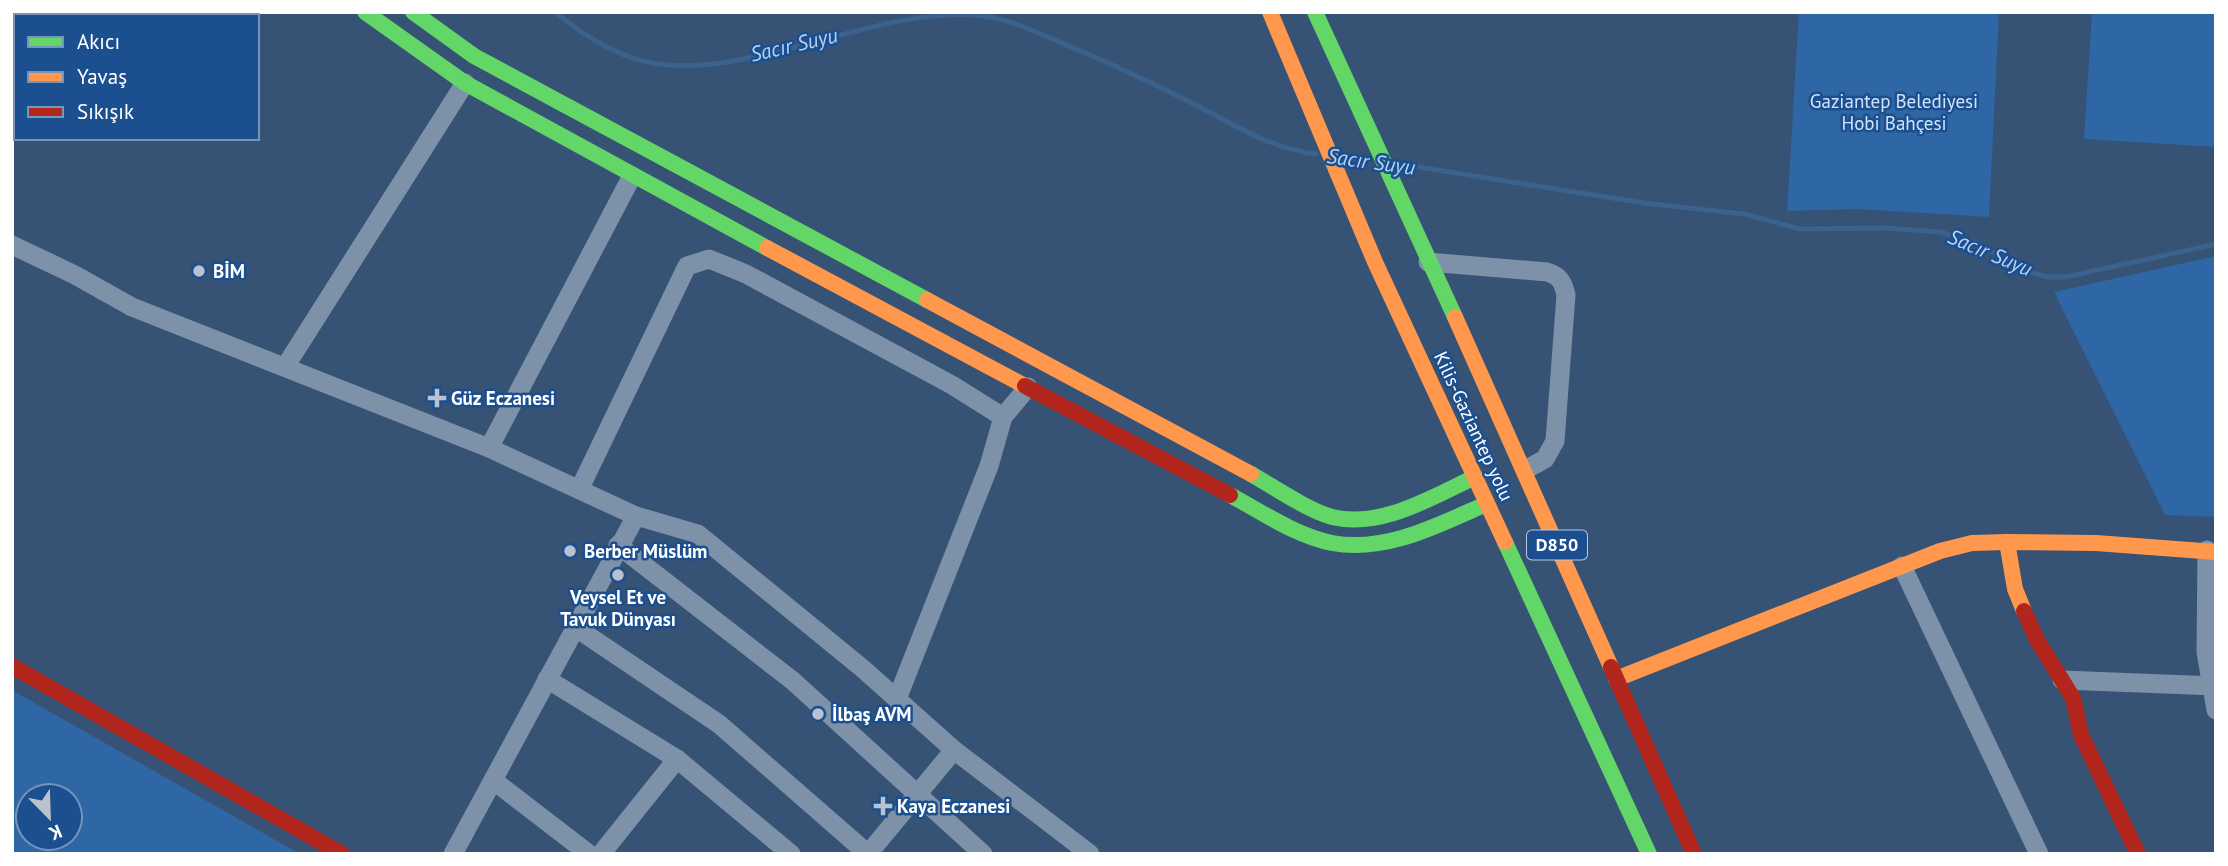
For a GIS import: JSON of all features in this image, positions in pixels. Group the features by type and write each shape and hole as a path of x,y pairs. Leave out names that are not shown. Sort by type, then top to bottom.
{"main road":[{"path":"365,12 465,83 632,176 1292,528 1334,543 1357,545 1386,541 1486,504"},
{"path":"413,12 474,56 1329,516 1350,521 1371,519 1475,477"},
{"name":"Kilis-Gaziantep yolu","path":"1270,12 1375,262 1649,854"},
{"name":"Kilis-Gaziantep yolu","path":"1315,12 1416,238 1525,470 1694,854"},
{"path":"2007,542 2015,589 2037,640 2073,698 2081,735 2138,854"},
{"path":"1616,679 1940,551 1972,543 2096,543 2211,551"},
{"path":"12,666 342,854"}],"street":[{"path":"285,367 465,83"},
{"path":"489,447 632,176"},
{"path":"12,245 75,275 132,307 489,447 636,516 698,534 775,595 954,750 1090,854"},
{"path":"580,488 687,266 709,259 746,274 952,385 1003,417"},
{"path":"1428,262 1547,272 1556,275 1563,283 1566,295 1555,440 1545,459 1525,470"},
{"path":"897,699 989,466 1003,417 1028,387"},
{"path":"453,854 636,516"},
{"path":"618,545 731,636 793,681 916,796 983,854"},
{"path":"2211,551 2206,652 2214,686 2216,710"},
{"path":"1902,566 2039,854"},
{"path":"575,627 719,724 868,854 954,750"},
{"path":"547,679 677,759 791,854"},
{"path":"2062,680 2214,686"},
{"path":"601,854 677,759"},
{"path":"494,781 589,854"}],"green space":[{"name":"Gaziantep Belediyesi Hobi Bahçesi","path":"1799,12 1999,12 1989,217 1857,209 1787,211"},
{"path":"2092,12 2216,12 2216,147 2084,139"},
{"path":"2216,256 2216,517 2165,515 2054,292"},
{"path":"12,690 300,854 12,854"}],"waterway":[{"name":"Sacır Suyu","path":"555,12 611,49 632,58 671,65 712,64 756,57 890,23 933,16 986,16 1016,24 1089,55 1267,141 1316,154"},
{"name":"Sacır Suyu","path":"1343,157 1369,160"},
{"name":"Sacır Suyu","path":"1399,164 1644,203 1744,214 1800,229 1886,228 1940,232 1975,242 2023,270 2047,277 2066,277 2216,244"}],"traffic: fast":[{"path":"365,12 465,83 767,248"},
{"path":"413,12 474,56 927,300"},
{"path":"1315,12 1455,317"},
{"path":"1251,474 1312,509 1332,517 1350,520 1369,519 1406,509 1475,477"},
{"path":"1230,495 1305,535 1332,543 1352,545 1392,541 1486,504"},
{"path":"1505,542 1649,854"}],"traffic: slow":[{"path":"1270,12 1375,262 1505,542"},
{"path":"767,248 1025,386"},
{"path":"927,300 1251,474"},
{"path":"1455,317 1611,667"},
{"path":"1616,679 1940,551 1972,543 2007,542"},
{"path":"2024,611 2015,589 2007,542 2096,543 2216,552"}],"traffic: jam":[{"path":"1025,386 1230,495"},
{"path":"2024,611 2037,640 2073,698 2081,735 2138,854"},
{"path":"12,666 342,854"},
{"path":"1611,667 1694,854"}],"place":[{"name":"BİM","path":"199,271"},
{"name":"Güz Eczanesi","path":"437,398"},
{"name":"Berber Müslüm","path":"570,551"},
{"name":"Veysel Et ve Tavuk Dünyası","path":"618,575"},
{"name":"İlbaş AVM","path":"818,714"},
{"name":"Kaya Eczanesi","path":"883,806"}]}
